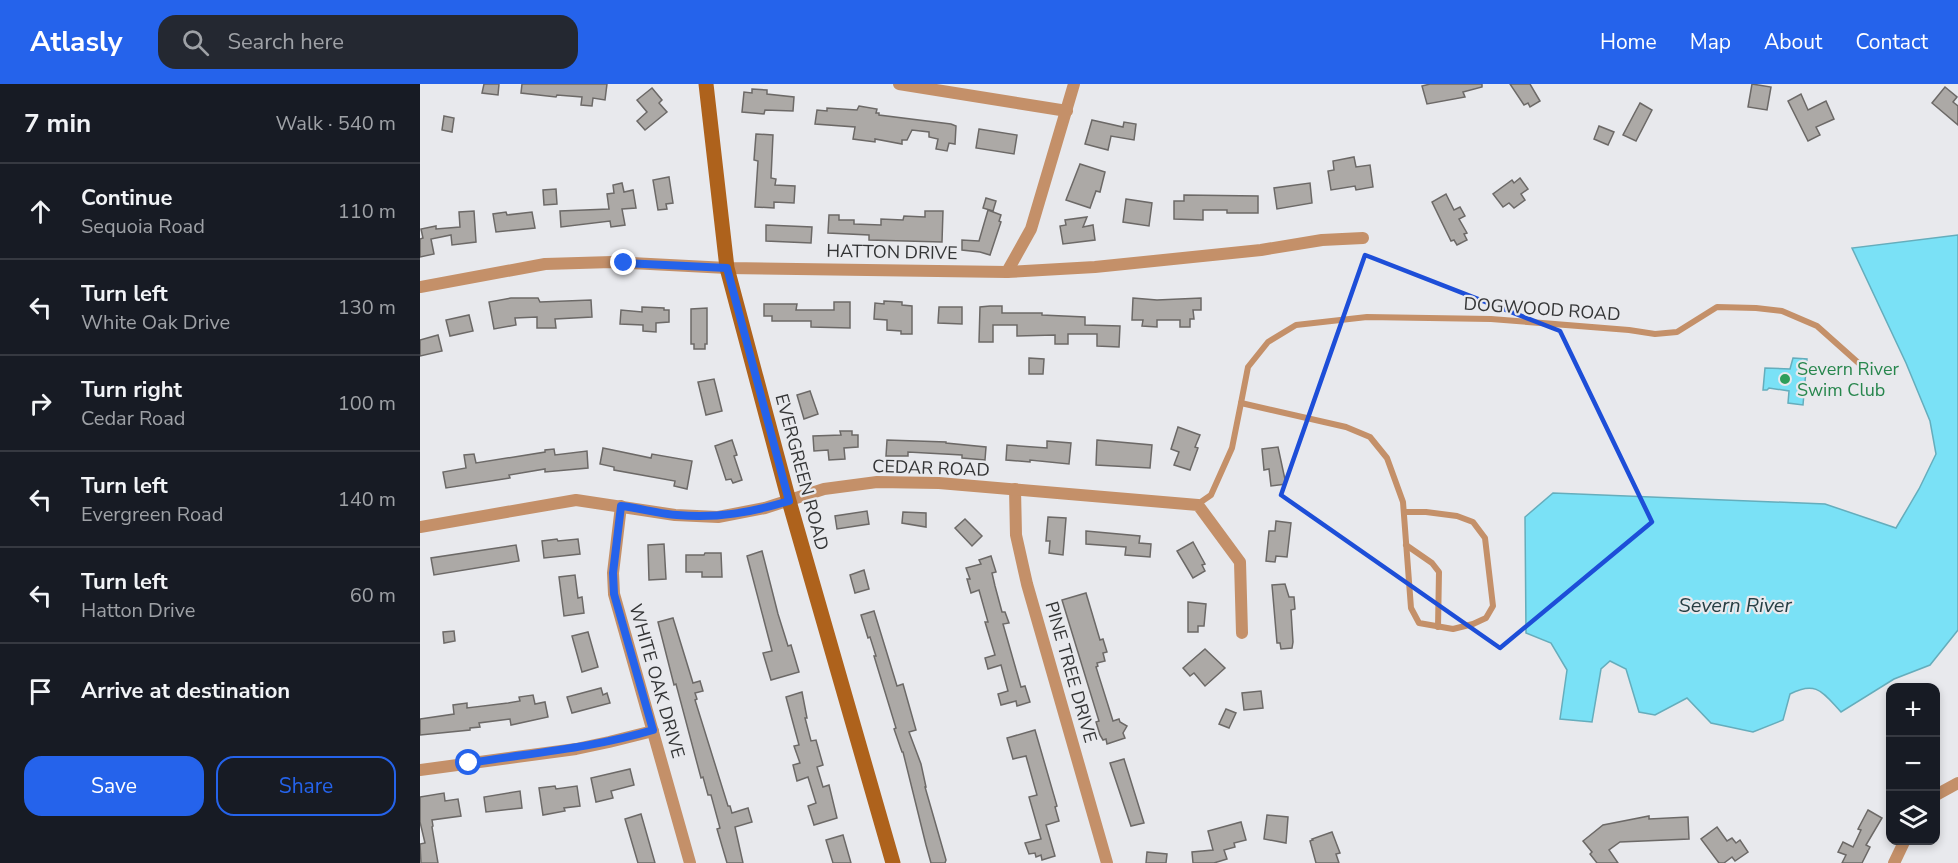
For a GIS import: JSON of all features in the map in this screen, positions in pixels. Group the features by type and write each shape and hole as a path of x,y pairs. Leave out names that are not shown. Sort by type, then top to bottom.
{"street":[{"name":"EVERGREEN ROAD","path":"706,84 727,268 789,501 893,863"},
{"path":"899,84 1066,111"},
{"path":"1006,272 1031,230 1074,84"},
{"name":"HATTON DRIVE","path":"420,287 544,264 612,262 727,268 1006,272 1095,267 1261,250 1322,240 1363,238"},
{"name":"CEDAR ROAD","path":"420,527 576,500 675,515 717,517 765,508 824,489 877,482 939,483 1197,505"},
{"name":"PINE TREE DRIVE","path":"1015,489 1016,535 1027,584 1107,863"},
{"path":"1197,505 1240,562 1242,633"},
{"name":"WHITE OAK DRIVE","path":"621,506 613,573 614,594 690,863"},
{"path":"420,770 576,749 653,730"},
{"path":"1940,792 1958,783"},
{"path":"1894,863 1903,845"}],"lane":[{"name":"DOGWOOD ROAD","path":"1197,505 1211,495 1232,448 1248,367 1268,342 1296,325 1366,316 1491,319 1655,334 1677,332 1718,307 1756,308 1782,311 1817,326 1863,367"},
{"path":"1241,403 1346,427 1370,437 1386,458 1403,502 1411,608 1419,623 1453,629 1486,618 1493,606 1485,538 1473,522 1457,516 1404,512"},
{"path":"1406,545 1432,562 1439,572 1438,627"}],"highlighted area":[{"path":"1365,255 1560,331 1652,522 1500,648 1281,495"}],"water":[{"name":"Severn River","path":"1958,235 1958,630 1930,665 1886,683 1841,712 1824,694 1807,688 1790,694 1783,720 1753,732 1711,723 1687,698 1655,715 1639,712 1626,669 1610,661 1601,669 1592,722 1560,719 1567,670 1551,643 1526,633 1525,517 1553,493 1825,504 1896,528 1936,454 1930,421 1906,363 1852,248"},
{"name":"Severn River Swim Club","path":"1793,358 1807,359 1803,405 1788,403 1789,391 1769,388 1763,390 1765,368 1790,369"}],"building":[{"path":"484,84 499,84 498,95 482,93"},
{"path":"522,84 607,84 605,100 593,98 592,106 581,105 582,97 521,93"},
{"path":"1482,84 1482,87 1463,92 1465,97 1427,104 1422,86"},
{"path":"1510,84 1530,84 1540,101 1530,107 1528,103 1524,105"},
{"path":"1752,84 1771,87 1767,110 1748,107"},
{"path":"1945,87 1957,97 1953,102 1958,106 1958,125 1932,103"},
{"path":"652,88 662,100 659,103 667,112 645,130 637,121 647,112 637,100"},
{"path":"752,89 767,90 767,94 794,97 793,111 765,110 764,114 742,112 744,92 752,93"},
{"path":"1801,94 1808,110 1826,101 1834,119 1816,127 1820,135 1808,141 1788,101"},
{"path":"1640,103 1652,110 1636,141 1623,135"},
{"path":"859,106 877,109 876,113 879,115 951,124 956,126 955,144 949,143 947,151 936,149 938,139 929,137 929,132 912,130 907,140 902,140 902,144 875,139 875,142 853,139 855,127 815,124 817,110 827,111 827,108 857,110"},
{"path":"444,116 454,118 452,132 442,130"},
{"path":"1092,120 1123,127 1124,122 1136,124 1134,140 1111,136 1108,150 1085,144"},
{"path":"1599,126 1614,132 1608,145 1594,139"},
{"path":"979,129 1017,135 1014,154 976,148"},
{"path":"756,134 773,135 771,178 776,179 775,185 795,186 794,203 774,202 774,208 755,207 758,161 754,160"},
{"path":"1354,157 1356,167 1370,165 1373,187 1356,190 1355,186 1331,190 1328,171 1334,170 1333,161"},
{"path":"1080,164 1105,172 1100,192 1096,191 1090,208 1066,200"},
{"path":"669,177 673,203 666,204 667,209 658,210 653,180"},
{"path":"1520,178 1528,189 1521,194 1525,200 1514,208 1509,203 1503,207 1493,194 1512,180 1514,183"},
{"path":"622,183 624,192 633,190 636,208 622,209 625,225 611,227 610,221 561,227 560,211 609,209 607,194 614,193 613,185"},
{"path":"1310,183 1312,203 1277,209 1274,188"},
{"path":"556,189 557,204 544,205 543,190"},
{"path":"1446,194 1454,210 1460,207 1465,216 1459,219 1467,233 1464,234 1467,240 1457,245 1454,240 1451,241 1432,202"},
{"path":"1184,195 1258,196 1258,213 1203,210 1203,220 1174,219 1174,201 1184,201"},
{"path":"986,198 996,201 993,211 983,208"},
{"path":"1126,199 1152,203 1149,226 1123,222"},
{"path":"988,210 1001,215 999,221 1001,222 990,255 962,250 962,240 979,241"},
{"path":"474,211 476,242 452,245 451,235 431,239 434,254 420,257 420,239 423,238 421,229 436,226 436,229 460,227 459,212"},
{"path":"925,211 943,211 942,242 869,240 869,235 828,233 829,215 839,215 839,220 854,220 854,224 881,225 881,219 903,220 904,216 925,217"},
{"path":"506,212 507,215 532,212 535,228 496,232 493,214"},
{"path":"1087,217 1083,227 1093,225 1095,240 1063,244 1060,226 1066,225 1065,220"},
{"path":"766,225 812,227 811,243 766,241"},
{"path":"511,298 538,298 540,302 591,300 592,317 555,319 556,328 537,328 537,317 515,318 516,325 494,329 489,302"},
{"path":"1133,298 1157,300 1201,298 1201,310 1193,310 1194,319 1190,319 1190,327 1180,327 1180,320 1157,320 1157,327 1142,326 1143,320 1132,320"},
{"path":"884,301 902,302 902,305 912,306 912,334 887,330 887,320 874,319 875,303 884,304"},
{"path":"834,302 850,302 850,328 811,327 811,321 772,321 772,316 764,316 764,304 797,304 796,310 834,310"},
{"path":"1002,306 1002,313 1042,313 1042,315 1085,317 1085,325 1120,326 1119,347 1097,346 1097,334 1068,334 1068,344 1055,344 1055,335 1017,336 1017,325 993,325 993,342 979,342 980,307"},
{"path":"642,307 669,310 669,322 656,323 656,332 643,331 643,325 620,324 621,310 642,312"},
{"path":"939,307 962,307 962,324 938,323"},
{"path":"707,308 707,344 705,344 705,349 694,349 694,344 691,344 691,309"},
{"path":"469,315 473,331 450,336 446,320"},
{"path":"438,335 442,351 420,356 420,340"},
{"path":"1029,358 1044,359 1043,374 1029,374"},
{"path":"714,379 722,411 706,415 698,382"},
{"path":"810,391 818,414 804,419 797,395"},
{"path":"1178,427 1200,435 1190,470 1174,465 1179,452 1171,449"},
{"path":"840,431 852,431 852,435 858,435 858,447 844,448 845,459 829,460 828,450 814,451 813,436 841,435"},
{"path":"732,440 737,455 734,456 742,480 733,483 731,479 726,480 715,446"},
{"path":"887,440 946,442 986,447 985,460 962,458 962,455 908,452 908,456 886,456"},
{"path":"1097,440 1152,445 1150,468 1096,465"},
{"path":"1047,441 1071,443 1069,464 1006,460 1007,445 1047,448"},
{"path":"1278,447 1286,484 1271,486 1269,469 1264,470 1262,449"},
{"path":"603,448 651,458 652,454 692,461 687,489 674,486 675,481 614,470 614,467 600,464"},
{"path":"554,449 555,455 587,451 588,468 545,472 545,469 509,475 510,478 446,488 443,472 466,468 464,455 474,454 476,463"},
{"path":"867,511 869,524 837,529 835,516"},
{"path":"903,512 926,513 926,527 902,523"},
{"path":"1048,517 1066,518 1063,555 1049,553 1050,541 1046,541"},
{"path":"965,519 982,536 972,546 955,528"},
{"path":"1276,521 1291,523 1287,557 1276,556 1275,562 1266,561 1269,531 1275,531"},
{"path":"1086,531 1140,536 1139,543 1151,544 1150,557 1125,555 1126,547 1086,544"},
{"path":"557,539 558,541 578,539 580,554 544,558 542,541"},
{"path":"1193,542 1205,564 1202,565 1205,571 1193,578 1177,551"},
{"path":"664,544 666,579 649,580 648,545"},
{"path":"516,545 519,561 434,575 431,558"},
{"path":"762,551 778,614 799,672 771,680 763,653 772,651 747,556"},
{"path":"705,553 721,553 722,577 702,577 702,572 686,572 686,555 704,555"},
{"path":"991,556 996,572 992,573 995,586 1002,612 1005,612 1009,623 1003,624 1021,687 1025,686 1030,702 1017,706 1016,701 1001,705 998,694 1008,691 1001,665 988,669 985,658 995,655 985,622 988,622 979,590 971,593 967,579 970,579 966,568 981,564 979,560"},
{"path":"864,570 869,589 855,593 850,575"},
{"path":"575,575 578,598 582,597 584,613 564,616 559,577"},
{"path":"1285,584 1289,597 1294,597 1295,609 1291,610 1293,642 1292,648 1281,649 1280,643 1277,643 1272,585"},
{"path":"1086,593 1100,640 1103,639 1107,652 1103,653 1105,661 1097,663 1096,667 1113,721 1119,719 1127,726 1123,733 1125,738 1107,744 1106,739 1103,740 1100,735 1096,722 1099,721 1062,600"},
{"path":"1188,602 1206,604 1204,626 1198,626 1198,632 1188,632"},
{"path":"874,611 897,686 903,684 916,730 909,732 921,764 945,863 931,863 903,752 894,729 896,728 874,656 876,656 861,615"},
{"path":"673,618 693,683 700,681 703,691 695,693 697,699 695,700 728,806 732,813 748,808 752,822 735,827 743,863 727,863 717,829 720,828 711,795 708,795 703,777 701,778 676,684 674,685 658,622"},
{"path":"454,631 455,641 444,643 443,632"},
{"path":"588,632 598,667 582,672 572,636"},
{"path":"1205,649 1225,668 1205,686 1194,673 1190,676 1183,668"},
{"path":"601,688 603,695 607,693 610,703 572,713 567,697"},
{"path":"1261,691 1263,708 1244,710 1242,693"},
{"path":"802,692 811,741 816,740 823,765 817,767 823,787 829,785 837,818 814,825 808,806 816,803 808,777 797,781 793,765 800,763 794,746 799,745 786,697"},
{"path":"533,695 535,704 545,702 548,717 511,725 510,719 479,723 480,727 470,728 470,730 420,735 420,719 454,714 453,705 467,703 467,708 508,703 520,701 519,697"},
{"path":"1226,709 1236,713 1229,728 1219,724"},
{"path":"1035,730 1057,806 1055,807 1059,821 1046,825 1055,856 1042,860 1041,855 1036,857 1035,853 1029,854 1025,843 1041,839 1029,797 1037,795 1026,756 1013,759 1007,738"},
{"path":"1124,759 1144,823 1131,826 1110,763"},
{"path":"630,769 634,785 611,791 613,798 596,802 591,778"},
{"path":"555,786 556,789 577,786 580,806 564,808 565,811 543,815 539,788"},
{"path":"520,791 522,808 486,812 484,797"},
{"path":"444,793 445,801 458,799 461,816 432,820 438,863 421,863 420,844 425,843 420,822 420,797"},
{"path":"1868,810 1882,818 1866,845 1870,847 1862,863 1842,863 1846,855 1838,852 1843,842 1853,847 1861,830 1858,829"},
{"path":"641,814 655,863 638,863 625,819"},
{"path":"1267,815 1288,817 1286,843 1264,839"},
{"path":"1649,816 1649,819 1688,817 1689,839 1620,842 1609,850 1618,863 1597,863 1583,841 1603,825"},
{"path":"1241,822 1246,840 1234,843 1235,847 1224,850 1227,859 1214,863 1193,863 1192,852 1213,850 1208,831"},
{"path":"1717,827 1727,841 1732,838 1736,843 1740,840 1748,852 1735,861 1732,857 1724,863 1719,863 1701,839"},
{"path":"1332,832 1340,853 1336,854 1339,863 1316,863 1310,841"},
{"path":"843,835 851,863 833,863 826,840"},
{"path":"1147,852 1167,854 1166,863 1146,863"}],"place":[{"name":"Severn River Swim Club","path":"1785,379"}],"route":[{"path":"469,763 576,749 653,730 614,594 613,573 621,506 675,515 717,517 741,514 789,501 727,268 624,263"}]}
